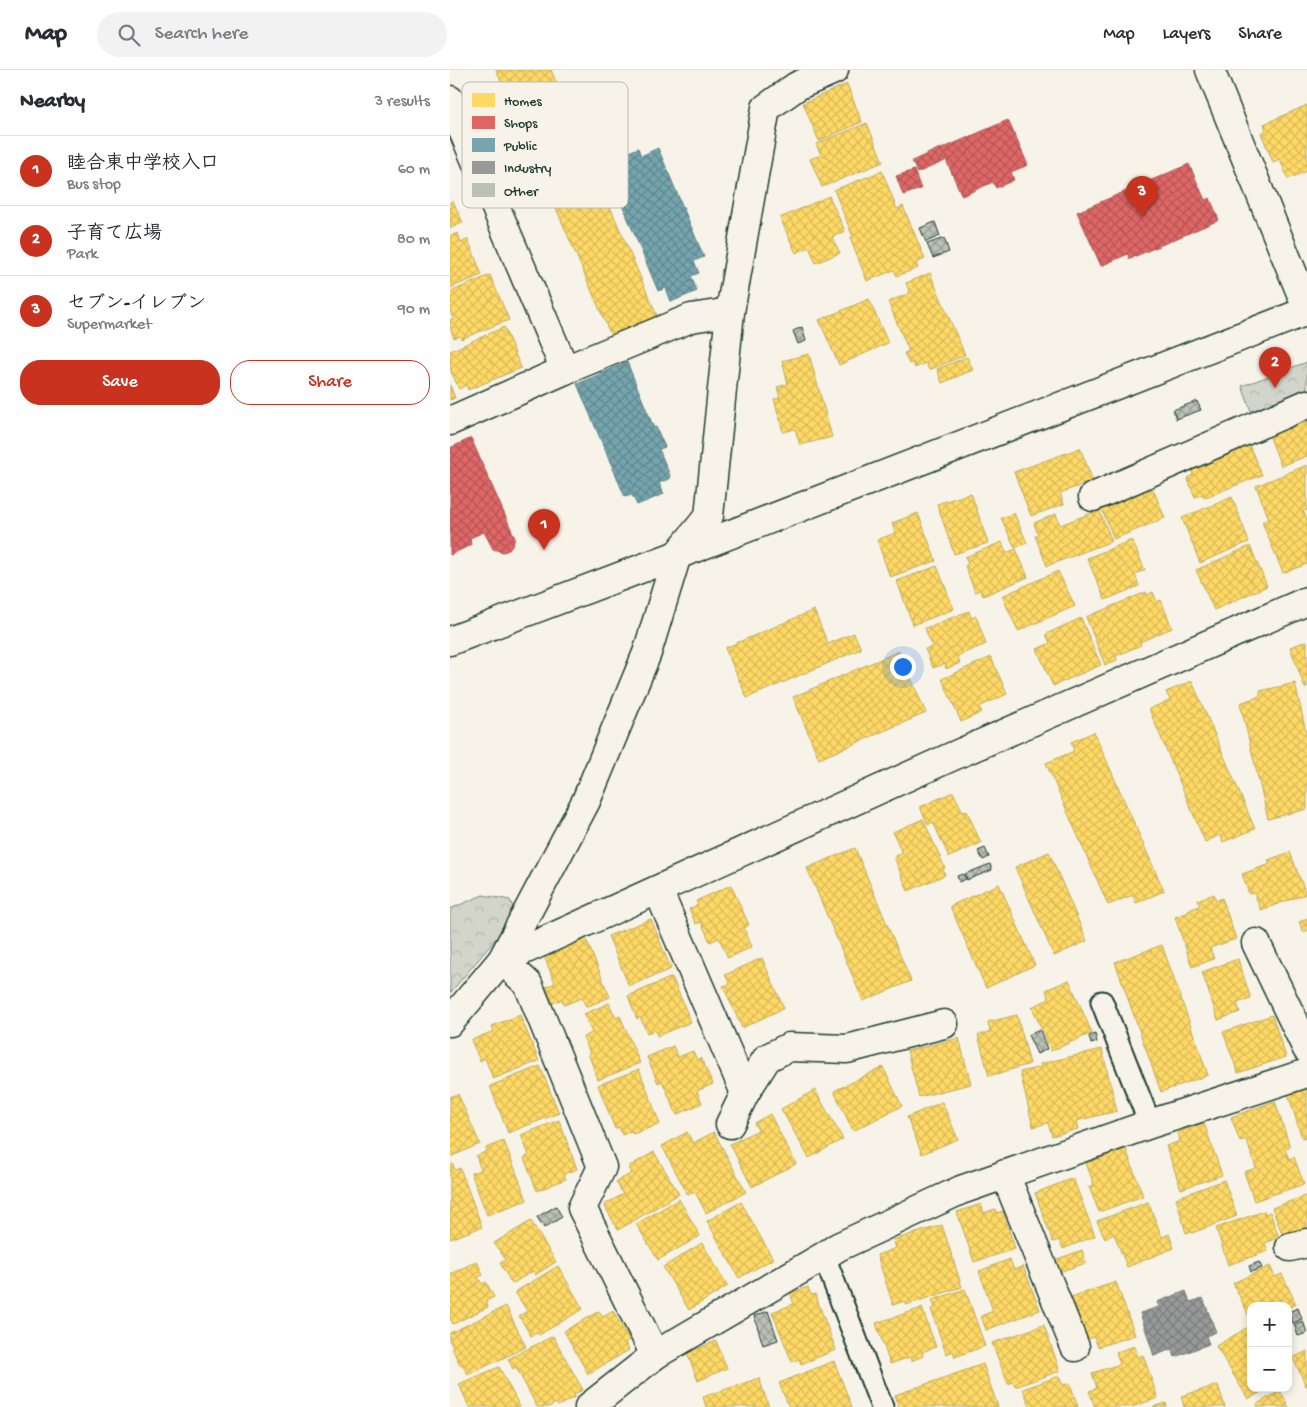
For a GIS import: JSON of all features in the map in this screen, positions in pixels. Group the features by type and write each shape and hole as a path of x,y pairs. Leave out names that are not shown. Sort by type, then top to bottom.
{"street":[{"path":"450,1022 502,960 586,801 647,653 677,555 709,516 730,312 766,108 797,86 834,70"},
{"path":"450,641 677,555 1307,309 1210,70"},
{"path":"450,100 462,128"},
{"path":"496,208 565,370"},
{"path":"450,421 565,370 691,318 730,312"},
{"path":"1093,497 1307,404"},
{"path":"502,960 951,757 1307,601"},
{"path":"658,890 745,1093"},
{"path":"1256,943 1307,1049"},
{"path":"502,960 528,984 602,1167 582,1208 655,1355"},
{"path":"730,1124 745,1093 767,1058 789,1047 847,1050 944,1024"},
{"path":"589,1407 655,1355 824,1256 961,1190 1150,1124 1307,1074"},
{"path":"1005,1174 1075,1347"}],"lane":[{"path":"1102,1002 1150,1124"},
{"path":"824,1256 882,1407"}],"green space":[{"path":"1307,362 1307,389 1251,411 1242,386"},
{"path":"483,895 510,900 513,907 506,927 450,993 450,909"}],"building: Homes":[{"path":"496,70 551,70 556,82 501,82"},
{"path":"847,84 862,122 819,141 803,103"},
{"path":"1307,105 1307,171 1288,179 1280,159 1273,162 1261,133 1266,131 1264,124"},
{"path":"867,123 883,162 822,187 810,159 821,155 816,144"},
{"path":"882,171 897,209 903,206 925,259 916,263 918,268 897,276 894,270 867,281 850,238 853,237 834,190"},
{"path":"829,196 845,231 832,237 840,253 816,263 809,247 796,253 780,218"},
{"path":"453,201 463,223 450,228 450,202"},
{"path":"556,208 611,208 658,318 612,338"},
{"path":"458,233 461,243 468,239 482,275 450,288 450,236"},
{"path":"930,273 965,355 929,370 926,363 915,368 913,363 909,364 904,353 909,351 888,302 910,293 906,283"},
{"path":"490,275 509,320 461,339 460,336 454,338 450,327 450,320 453,319 450,311 450,292"},
{"path":"869,299 888,343 839,365 819,320"},
{"path":"504,327 521,368 468,390 466,385 459,389 450,369 450,351"},
{"path":"809,354 832,437 800,445 795,429 783,432 774,399 780,398 777,387 788,384 782,361"},
{"path":"967,357 973,370 942,383 937,369"},
{"path":"450,385 455,398 450,400"},
{"path":"1307,420 1307,456 1281,466 1269,435"},
{"path":"1249,445 1262,475 1204,498 1203,494 1195,497 1187,478 1193,475 1191,469"},
{"path":"1080,448 1093,481 1060,493 1064,504 1031,516 1014,472"},
{"path":"1307,465 1307,510 1303,511 1307,519 1307,564 1283,573 1262,522 1269,519 1256,486"},
{"path":"1150,485 1165,518 1114,539 1100,505"},
{"path":"971,493 988,543 954,554 937,504"},
{"path":"1232,497 1249,542 1200,563 1182,518"},
{"path":"1099,510 1112,541 1047,566 1035,536 1038,535 1034,523 1056,514 1060,525"},
{"path":"918,513 936,561 890,577 877,540 895,533 892,523"},
{"path":"1014,513 1027,543 1015,548 1001,518"},
{"path":"1132,540 1145,570 1135,574 1139,586 1105,600 1087,558"},
{"path":"1002,542 1006,553 1016,549 1028,577 983,596 980,590 975,592 965,566 968,564 965,557"},
{"path":"1250,546 1267,586 1214,610 1196,570"},
{"path":"937,566 954,609 913,625 897,581"},
{"path":"1058,571 1075,606 1018,631 1002,596"},
{"path":"1146,592 1147,595 1153,592 1157,602 1161,600 1172,628 1140,642 1141,645 1116,656 1117,660 1105,665 1086,617"},
{"path":"814,610 828,644 854,633 861,649 747,698 725,648"},
{"path":"969,611 971,618 976,616 986,644 957,656 960,663 946,669 945,664 933,668 925,649 932,647 925,628"},
{"path":"1081,618 1101,665 1053,686 1037,649 1050,643 1046,634"},
{"path":"1307,641 1307,687 1305,688 1290,647"},
{"path":"899,651 926,713 819,759 793,697"},
{"path":"991,657 1007,694 979,707 982,712 961,722 942,679"},
{"path":"1192,681 1255,829 1223,842 1220,835 1205,842 1149,709 1170,700 1166,692"},
{"path":"1295,683 1307,736 1307,809 1268,819 1240,703 1260,696 1260,691"},
{"path":"1094,732 1164,891 1136,903 1133,895 1108,905 1046,763 1074,751 1071,742"},
{"path":"953,792 963,812 967,811 981,843 949,857 933,822 928,825 920,807"},
{"path":"923,819 945,868 943,869 945,875 908,891 894,857 902,853 893,832"},
{"path":"855,848 911,981 863,1001 807,868"},
{"path":"1049,852 1087,941 1054,956 1015,867"},
{"path":"1290,852 1306,894 1261,910 1254,893 1249,894 1242,874 1270,864 1268,860"},
{"path":"999,884 1035,965 986,988 950,906"},
{"path":"731,885 749,925 744,928 752,947 728,958 719,938 710,942 701,922 696,924 689,909 698,905 696,901"},
{"path":"1214,894 1216,901 1222,898 1236,939 1210,948 1214,959 1192,967 1175,917 1200,906 1197,900"},
{"path":"1307,918 1307,931 1303,932 1299,922"},
{"path":"651,919 671,969 629,986 608,936"},
{"path":"586,939 610,997 586,1007 582,998 564,1005 562,999 553,1003 546,987 555,983 544,956"},
{"path":"1162,945 1208,1075 1161,1092 1115,962"},
{"path":"762,958 784,1008 742,1028 723,986 730,984 725,975"},
{"path":"1238,959 1251,999 1237,1003 1240,1012 1218,1020 1202,972"},
{"path":"672,977 691,1022 657,1036 655,1030 647,1033 640,1017 637,1019 628,996"},
{"path":"1069,980 1092,1033 1051,1051 1032,1007 1049,999 1046,990"},
{"path":"609,1003 616,1018 620,1016 640,1063 598,1080 583,1037 592,1033 584,1014"},
{"path":"520,1015 539,1061 493,1079 485,1058 480,1061 471,1040 494,1031 492,1026"},
{"path":"1017,1015 1030,1064 989,1076 978,1035 990,1032 988,1022"},
{"path":"1272,1015 1286,1057 1238,1073 1223,1032"},
{"path":"959,1038 971,1084 919,1097 907,1051"},
{"path":"673,1046 678,1057 693,1051 697,1060 701,1058 713,1084 697,1091 702,1103 677,1115 662,1081 658,1083 647,1057"},
{"path":"1102,1049 1117,1111 1076,1121 1078,1129 1052,1136 1048,1123 1033,1127 1020,1072 1041,1067 1040,1064"},
{"path":"540,1066 559,1113 508,1133 490,1086"},
{"path":"883,1067 902,1106 853,1131 834,1091"},
{"path":"639,1069 660,1124 633,1134 631,1131 622,1135 619,1127 615,1129 598,1085"},
{"path":"1307,1088 1307,1137 1302,1138 1288,1094"},
{"path":"815,1090 843,1139 809,1158 781,1109"},
{"path":"458,1094 480,1144 450,1157 450,1097"},
{"path":"1275,1101 1290,1147 1285,1149 1289,1159 1294,1157 1304,1184 1254,1201 1244,1172 1256,1168 1246,1139 1240,1142 1231,1117"},
{"path":"942,1102 958,1139 922,1154 907,1117"},
{"path":"770,1114 796,1164 752,1187 730,1144 758,1130 754,1123"},
{"path":"559,1120 577,1169 564,1174 566,1179 537,1191 524,1158 529,1155 521,1135"},
{"path":"1204,1123 1222,1175 1181,1189 1166,1146 1180,1141 1178,1132"},
{"path":"687,1132 693,1143 714,1132 746,1192 706,1213 695,1192 688,1195 662,1146"},
{"path":"504,1141 527,1200 487,1215 471,1173 481,1170 476,1156 487,1151 486,1148"},
{"path":"1126,1149 1143,1196 1099,1212 1089,1187 1094,1185 1086,1163"},
{"path":"654,1152 679,1194 618,1230 604,1205 623,1194 616,1182 632,1173 628,1167"},
{"path":"453,1164 455,1170 460,1168 482,1227 450,1239 450,1165"},
{"path":"1073,1178 1095,1236 1063,1249 1059,1240 1053,1242 1035,1193"},
{"path":"1224,1180 1237,1216 1192,1233 1186,1233 1176,1198"},
{"path":"1307,1195 1307,1230 1284,1239 1272,1208"},
{"path":"679,1199 700,1236 658,1260 636,1224"},
{"path":"741,1202 773,1259 739,1278 707,1221"},
{"path":"1148,1202 1162,1237 1169,1234 1174,1248 1127,1267 1114,1234 1105,1239 1097,1221"},
{"path":"981,1204 984,1213 995,1209 997,1213 1003,1211 1015,1249 974,1262 957,1212"},
{"path":"1264,1211 1265,1214 1270,1212 1279,1238 1265,1243 1268,1251 1228,1265 1216,1228"},
{"path":"531,1221 556,1262 535,1275 533,1271 512,1284 500,1263 506,1260 494,1243"},
{"path":"942,1225 962,1287 906,1305 904,1301 893,1305 877,1255 896,1248 893,1240"},
{"path":"702,1243 728,1286 689,1310 663,1267"},
{"path":"1082,1250 1086,1263 1059,1272 1055,1260"},
{"path":"1010,1259 1014,1270 1023,1266 1040,1310 986,1330 981,1316 993,1311 979,1271"},
{"path":"477,1261 483,1275 478,1277 482,1284 486,1282 494,1297 486,1301 488,1307 453,1324 450,1319 450,1274"},
{"path":"558,1266 583,1309 539,1335 537,1333 531,1336 519,1316 527,1311 515,1292"},
{"path":"1270,1266 1275,1277 1282,1274 1296,1304 1292,1306 1292,1302 1247,1302 1247,1312 1233,1283"},
{"path":"1116,1282 1135,1335 1098,1347 1094,1337 1086,1340 1071,1297"},
{"path":"808,1287 811,1295 815,1294 836,1350 801,1364 799,1359 792,1362 772,1312 794,1304 790,1293"},
{"path":"965,1289 985,1346 955,1357 953,1351 946,1354 931,1309 935,1308 932,1300"},
{"path":"506,1306 526,1347 468,1375 462,1364 460,1365 452,1348 450,1333"},
{"path":"922,1308 936,1347 922,1352 923,1356 911,1361 910,1357 890,1364 876,1323"},
{"path":"599,1311 603,1317 613,1311 630,1340 625,1343 629,1350 588,1374 564,1331"},
{"path":"1044,1325 1060,1371 1015,1387 1013,1382 1008,1384 992,1343"},
{"path":"1247,1328 1247,1392 1261,1392 1248,1399 1216,1346"},
{"path":"553,1336 583,1390 574,1394 575,1397 558,1406 556,1403 549,1407 537,1407 516,1367 513,1369 508,1359"},
{"path":"716,1341 727,1368 698,1381 687,1353"},
{"path":"1135,1346 1138,1357 1143,1355 1158,1398 1132,1407 1095,1407 1089,1391 1097,1388 1092,1373 1120,1364 1116,1352"},
{"path":"1307,1351 1307,1386 1306,1386 1293,1358"},
{"path":"834,1361 852,1407 789,1407 779,1383"},
{"path":"983,1364 998,1407 899,1407 895,1395"},
{"path":"499,1367 520,1407 469,1407 459,1384"},
{"path":"1059,1376 1063,1385 1070,1383 1078,1407 1030,1407 1023,1389"},
{"path":"759,1378 769,1407 706,1407 703,1397"},
{"path":"1218,1385 1225,1407 1184,1407 1181,1396"},
{"path":"1281,1392 1289,1407 1258,1407 1257,1404"},
{"path":"1166,1403 1167,1407 1153,1407"}],"building: Shops":[{"path":"1008,120 1028,165 1011,172 1014,180 996,188 993,182 962,196 941,149"},
{"path":"940,148 945,161 917,173 912,161"},
{"path":"1189,164 1205,200 1210,198 1219,220 1129,259 1128,254 1101,266 1077,212"},
{"path":"914,170 921,189 903,195 896,176"},
{"path":"471,438 515,538 509,550 503,552 493,549 484,532 470,538 471,545 450,555 450,448"}],"building: Public":[{"path":"638,148 641,156 658,148 704,257 694,261 699,273 691,276 697,291 671,302 666,288 658,291 623,208 628,208 628,152"},
{"path":"627,362 654,428 656,427 665,447 659,449 671,478 659,483 664,494 637,505 632,495 625,497 577,384"}],"building: Industry":[{"path":"1186,1291 1190,1302 1203,1298 1216,1332 1206,1336 1209,1344 1175,1357 1172,1349 1154,1356 1140,1313 1159,1307 1157,1302"}],"building: Other":[{"path":"935,222 940,236 926,242 920,228"},
{"path":"944,238 949,252 933,258 927,244"},
{"path":"802,327 806,341 798,344 793,331"},
{"path":"1197,401 1201,410 1176,419 1173,410"},
{"path":"985,848 989,857 983,860 978,851"},
{"path":"990,864 992,870 967,880 965,874"},
{"path":"963,874 966,879 959,882 957,876"},
{"path":"1040,1030 1047,1049 1037,1054 1028,1035"},
{"path":"1095,1034 1097,1042 1091,1044 1089,1036"},
{"path":"556,1206 562,1217 544,1228 537,1217"},
{"path":"1259,1262 1262,1268 1251,1272 1249,1266"},
{"path":"1298,1308 1302,1319 1293,1323 1292,1310"},
{"path":"768,1311 778,1340 763,1345 754,1316"},
{"path":"1303,1321 1307,1333 1298,1336 1294,1324"}],"place":[{"name":"セブン-イレブン","path":"1142,217"},
{"name":"子育て広場","path":"1275,388"},
{"name":"睦合東中学校入口","path":"544,550"}]}
